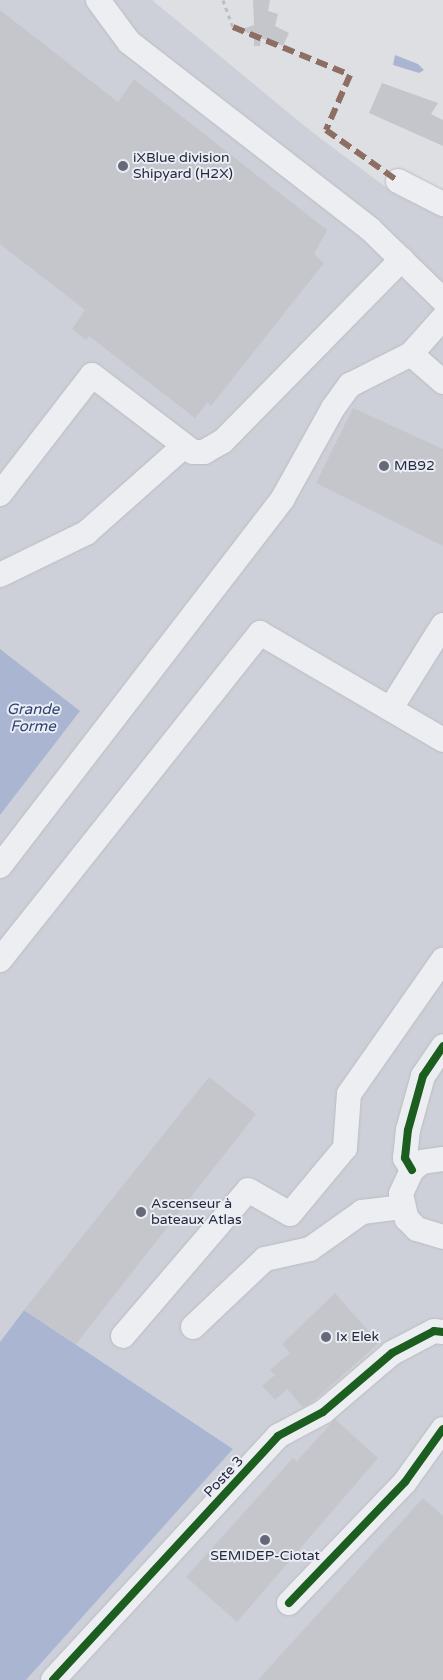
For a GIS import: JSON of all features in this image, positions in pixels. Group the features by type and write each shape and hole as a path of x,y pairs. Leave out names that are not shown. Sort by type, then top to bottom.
{"street":[{"path":"98,0 129,42 370,228 443,300"},
{"path":"398,181 443,204"},
{"path":"0,494 92,375 183,447 204,452 223,441 402,259"},
{"path":"0,866 283,498 338,400 350,385 411,354 443,318"},
{"path":"411,354 443,382"},
{"path":"0,575 86,533 183,447"},
{"path":"391,708 443,625"},
{"path":"0,960 260,633 443,740"},
{"path":"123,1336 248,1190 290,1214 345,1148 349,1094 443,960"},
{"path":"412,1170 405,1158 408,1130 424,1076 439,1058"},
{"path":"443,1158 422,1162 412,1170 404,1181 402,1207 416,1229 443,1237"},
{"path":"193,1327 265,1259 310,1249 362,1212 402,1207"},
{"name":"Poste 3","path":"53,1680 278,1436 323,1412 392,1353 434,1331 443,1332"},
{"path":"443,1342 443,1349"},
{"path":"289,1603 405,1482 443,1428"}],"path":[{"path":"223,0 233,27"}],"shaded area":[{"path":"0,0 152,0 312,132 395,194 443,217 443,1680 26,1680 233,1449 24,1310 0,1342"}],"water":[{"path":"395,55 418,64 424,70 419,73 393,65"},
{"name":"Grande Forme","path":"0,649 80,711 0,815"},
{"path":"24,1310 233,1449 26,1680 0,1680 0,1342"}],"building":[{"path":"253,0 270,0 268,11 278,14 275,26 289,33 283,46 261,38 260,46 254,46 254,35 239,30 254,25"},
{"name":"iXBlue division Shipyard (H2X)","path":"0,10 118,102 134,79 327,230 314,254 324,263 211,406 207,403 195,418 89,336 86,340 72,329 85,310 0,244"},
{"path":"382,83 438,103 431,114 443,120 443,146 369,113"},
{"name":"MB92","path":"353,408 443,449 443,546 316,483"},
{"name":"Ascenseur à bateaux Atlas","path":"209,1077 256,1114 76,1344 24,1310"},
{"path":"335,1293 379,1343 312,1402 303,1407 287,1389 275,1400 262,1386 275,1375 270,1370 290,1353 282,1344"},
{"name":"SEMIDEP-Ciotat","path":"335,1419 378,1458 237,1622 186,1577 293,1458 297,1461"},
{"path":"423,1498 443,1516 443,1680 258,1680"}],"marked path":[{"path":"233,27 350,75 326,130 398,181"}],"cycle path":[{"path":"412,1170 405,1158 408,1130 423,1076 443,1046"},
{"path":"53,1680 278,1436 323,1412 392,1353 434,1331 443,1332"},
{"path":"289,1603 405,1482 443,1429"}],"place":[{"name":"iXBlue division Shipyard (H2X)","path":"123,166"},
{"name":"MB92","path":"384,466"},
{"name":"Ascenseur à bateaux Atlas","path":"141,1212"},
{"name":"Ix Elek","path":"326,1337"},
{"name":"SEMIDEP-Ciotat","path":"265,1540"}]}
